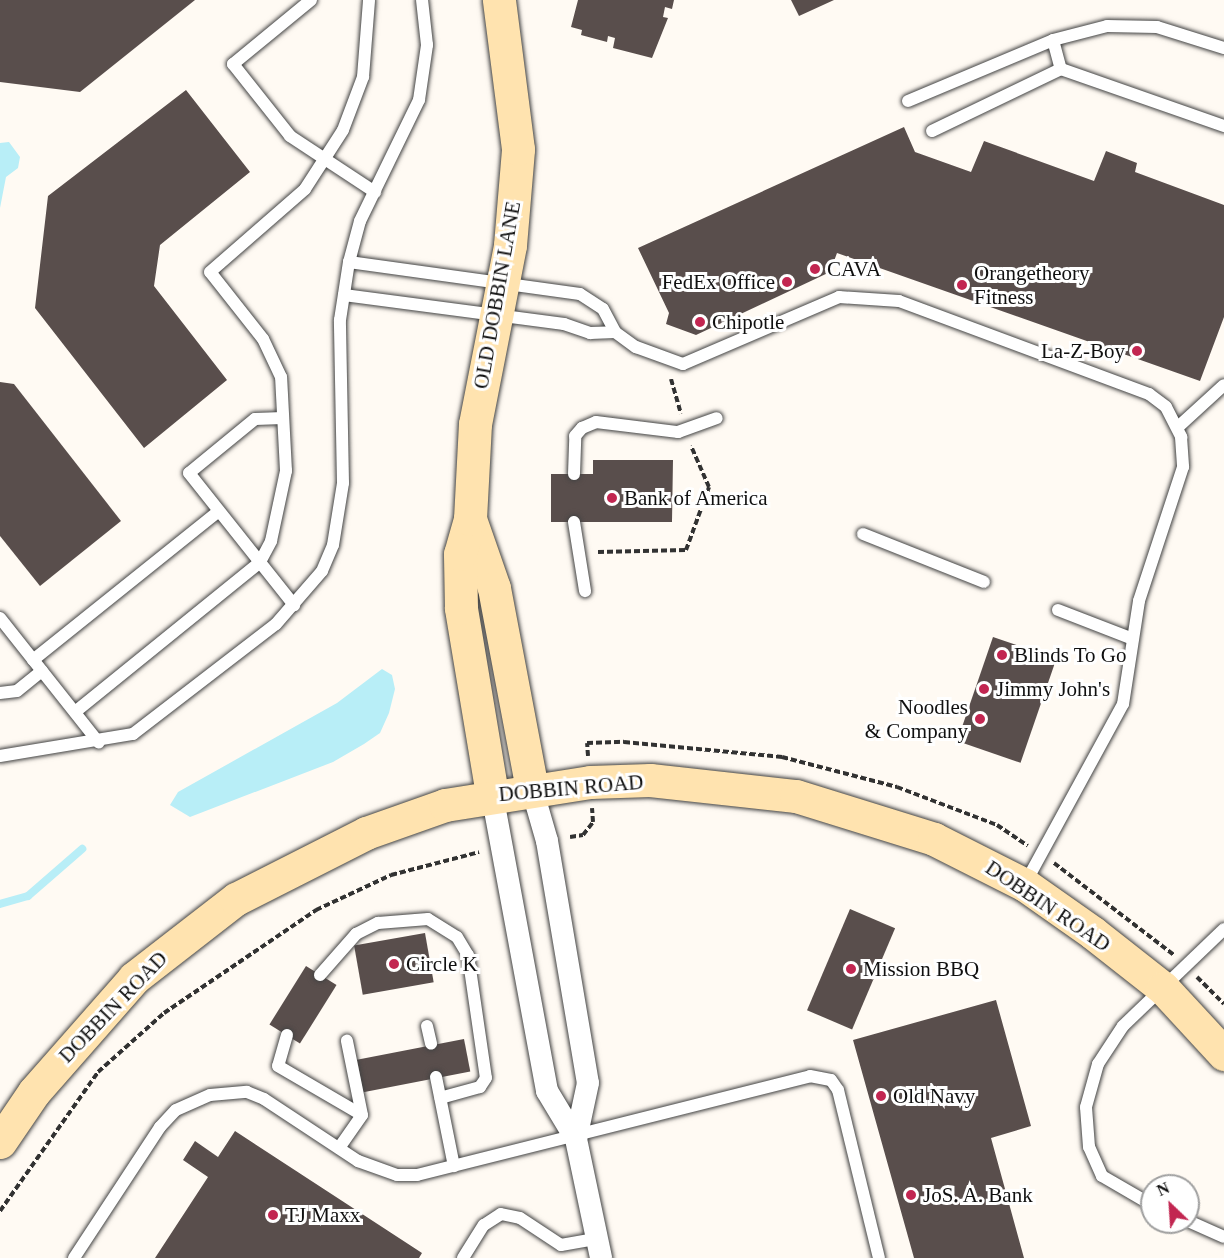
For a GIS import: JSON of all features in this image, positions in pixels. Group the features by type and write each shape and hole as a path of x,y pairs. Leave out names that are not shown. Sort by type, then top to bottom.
{"street":[{"name":"OLD DOBBIN LANE","path":"492,794 461,608 460,554 470,519 475,424 503,280 518,149 498,0"},
{"name":"OLD DOBBIN LANE","path":"470,519 494,588 532,789"},
{"name":"DOBBIN ROAD","path":"0,1142 82,1034 134,978 200,924 293,866 366,833 492,794 650,780 796,796 934,839 1025,885 1163,988 1224,1054"},
{"path":"532,789 547,841 588,1083 576,1139"},
{"path":"492,794 547,1091 576,1139 599,1249"}],"lane":[{"path":"311,0 233,64 290,136 375,192"},
{"path":"75,712 260,562 281,506 286,471 283,418 274,358 210,272 284,209 324,160 363,77 369,0"},
{"path":"0,756 99,743 150,724 294,605 322,571 339,517 344,295 349,261 375,192 419,100 427,45 422,0"},
{"path":"908,101 1053,40 1107,26 1157,27 1224,48"},
{"path":"1053,40 1061,69"},
{"path":"932,131 1061,69 1224,126"},
{"path":"349,261 503,280 580,294 603,309 615,332 655,358 683,364 820,304 856,294 877,297 1149,394 1166,407 1178,427 1183,467 1146,573 1123,704 1107,742 1025,885"},
{"path":"344,295 496,315 590,333 615,332"},
{"path":"1178,427 1224,385"},
{"path":"283,418 255,419 189,473 294,605"},
{"path":"574,474 575,436 582,428 596,422 678,432 717,418"},
{"path":"33,660 219,511"},
{"path":"574,522 585,591"},
{"path":"863,534 984,582"},
{"path":"1058,610 1133,639"},
{"path":"0,618 99,743"},
{"path":"0,693 16,691 42,671"},
{"path":"320,975 356,934 378,923 428,919 457,937 468,955 486,1078 480,1087 440,1098"},
{"path":"1140,1198 1102,1176 1089,1147 1086,1107 1098,1064 1123,1026 1224,929"},
{"path":"428,1026 431,1044"},
{"path":"287,1035 278,1066 362,1115"},
{"path":"339,1148 362,1115 347,1041"},
{"path":"436,1077 454,1166"},
{"path":"74,1258 160,1126 192,1100 247,1092 339,1148 397,1175 454,1166 576,1139 822,1077 838,1090 879,1258"},
{"path":"462,1258 484,1225 501,1214 520,1218 561,1245 599,1249"},
{"path":"1200,1226 1224,1237"}],"path":[{"path":"672,379 683,421"},
{"path":"598,552 686,550 709,487 689,443"},
{"path":"583,835 593,822"},
{"path":"0,1211 98,1072 164,1013 316,910 391,875 464,855"},
{"path":"1079,878 1160,942"},
{"path":"1210,989 1224,1004"}],"water":[{"path":"9,142 20,157 18,168 6,177 0,208 0,143"},
{"path":"382,669 392,675 395,689 389,713 380,733 364,744 333,762 190,817 170,805 178,792 337,703"}],"building":[{"path":"0,0 195,0 80,92 0,82"},
{"path":"578,0 674,0 672,9 665,7 663,17 668,18 652,58 613,48 615,38 608,36 607,42 581,35 582,30 571,27"},
{"path":"791,0 834,0 799,16"},
{"path":"186,90 250,172 160,245 154,286 227,380 144,448 35,308 48,196"},
{"path":"904,127 915,152 971,172 984,141 1094,181 1106,151 1137,163 1135,172 1224,205 1224,317 1200,381 837,253 830,272 696,335 666,324 669,313 638,248"},
{"path":"0,382 14,384 121,521 40,586 0,536"},
{"name":"Bank of America","path":"593,460 673,460 672,522 551,522 551,474 593,474"},
{"path":"993,637 1056,659 1021,763 957,741"},
{"name":"Mission BBQ","path":"850,909 895,928 852,1029 807,1010"},
{"name":"Circle K","path":"425,933 434,982 363,995 354,946"},
{"path":"306,966 337,985 300,1044 269,1025"},
{"path":"996,1000 1031,1126 991,1138 1024,1258 914,1258 853,1040"},
{"path":"464,1039 470,1071 363,1092 357,1060"},
{"name":"TJ Maxx","path":"235,1131 422,1253 419,1258 155,1258 208,1177 183,1160 195,1141 218,1157"}],"waterway":[{"path":"0,904 28,896 82,849"}],"place":[{"name":"CAVA","path":"815,269"},
{"name":"FedEx Office","path":"787,282"},
{"name":"Orangetheory Fitness","path":"962,285"},
{"name":"Chipotle","path":"700,322"},
{"name":"La-Z-Boy","path":"1137,351"},
{"name":"Bank of America","path":"612,498"},
{"name":"Blinds To Go","path":"1002,655"},
{"name":"Jimmy John's","path":"984,689"},
{"name":"Noodles & Company","path":"980,719"},
{"name":"Circle K","path":"394,964"},
{"name":"Mission BBQ","path":"851,969"},
{"name":"Old Navy","path":"881,1096"},
{"name":"JoS. A. Bank","path":"911,1195"},
{"name":"TJ Maxx","path":"273,1215"}]}
